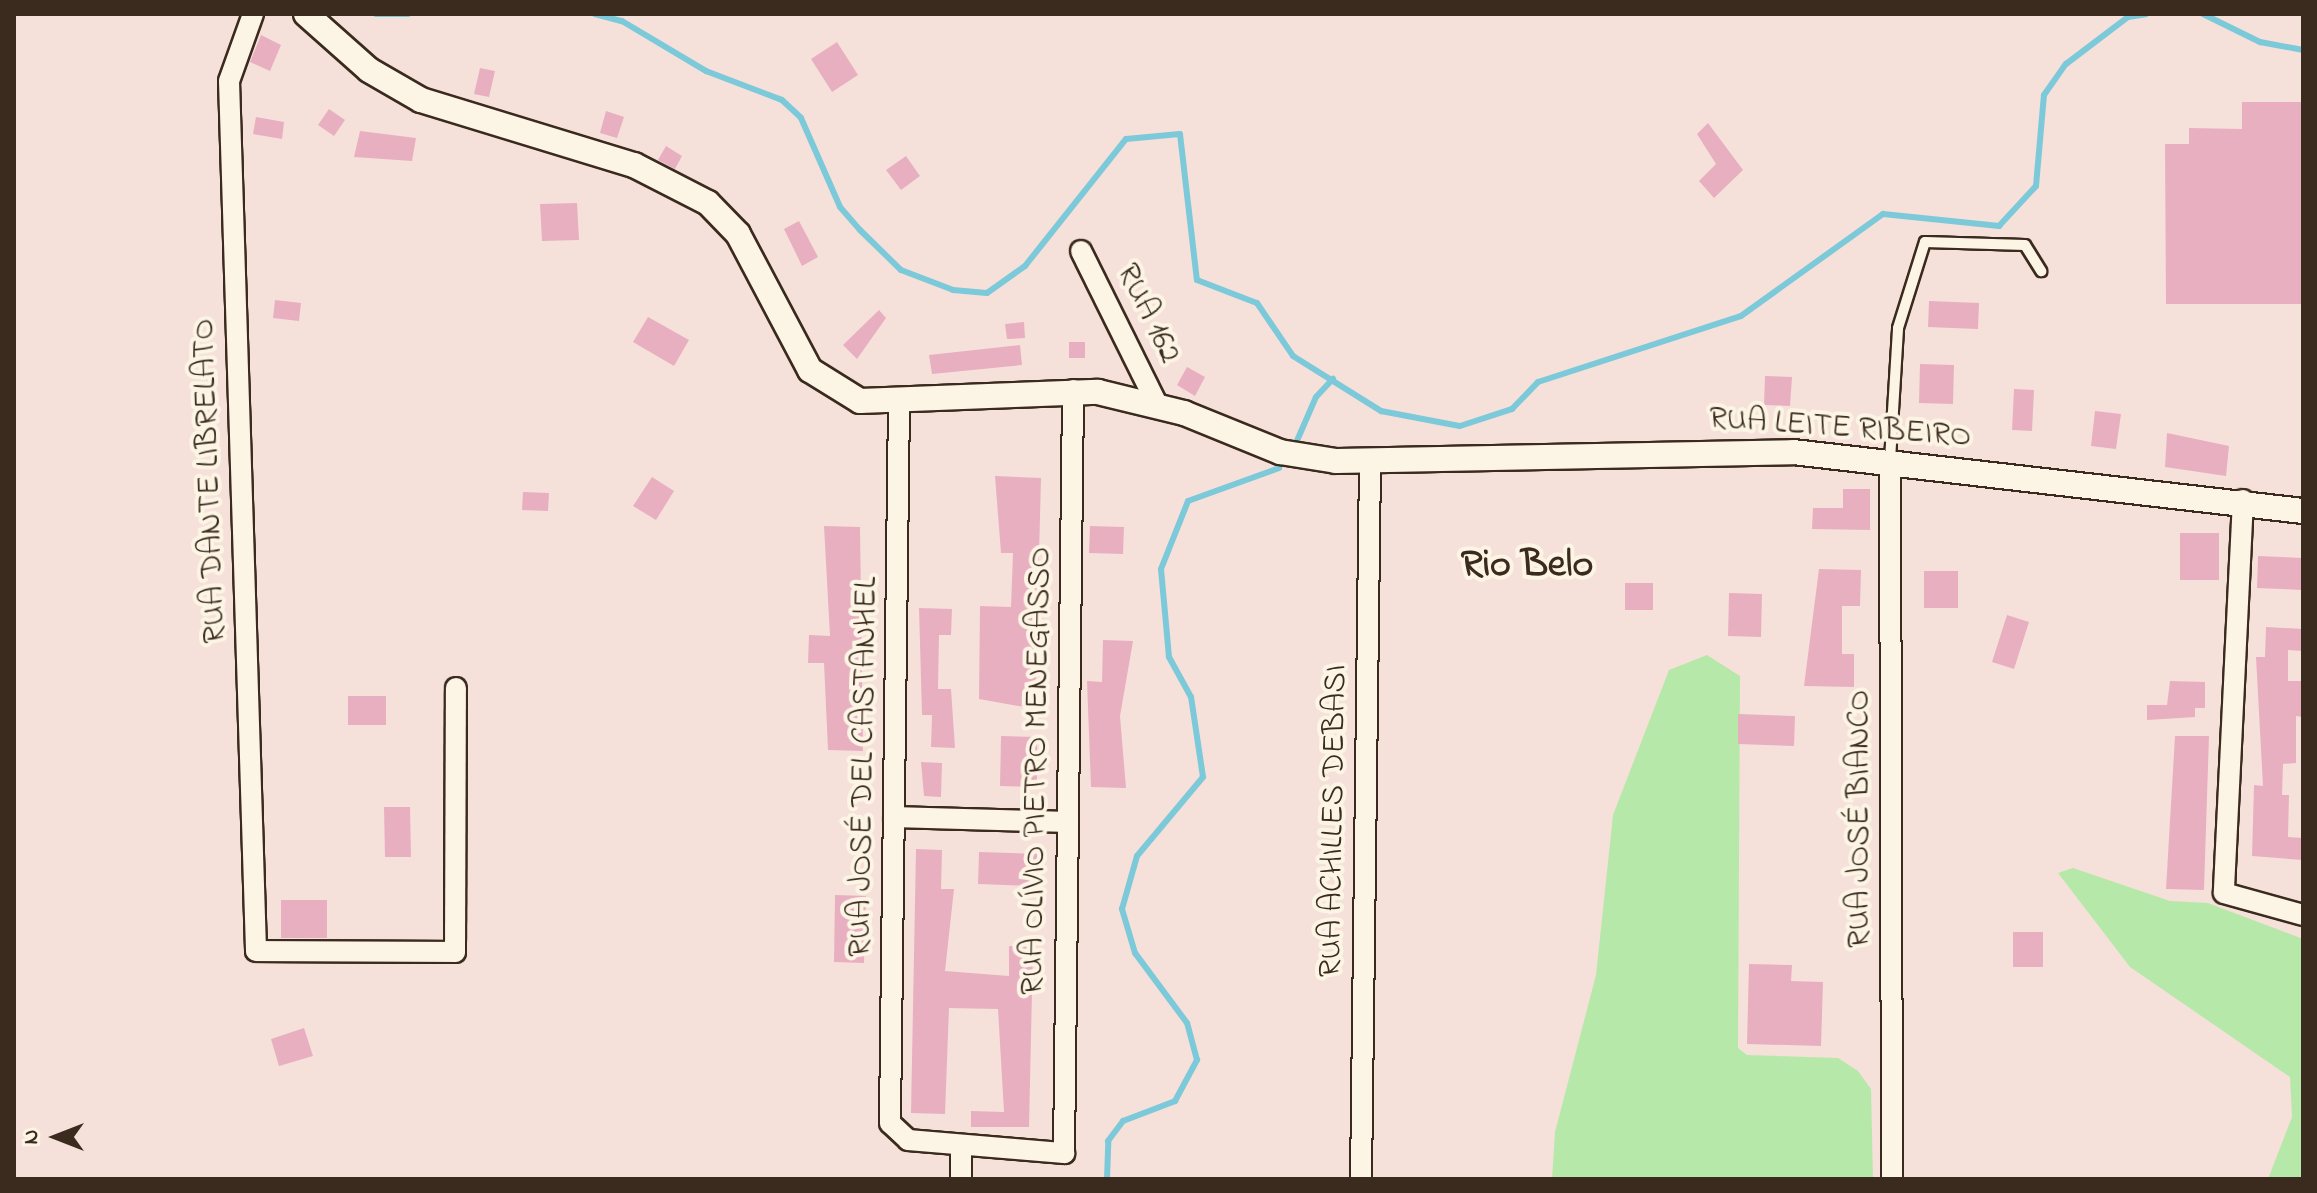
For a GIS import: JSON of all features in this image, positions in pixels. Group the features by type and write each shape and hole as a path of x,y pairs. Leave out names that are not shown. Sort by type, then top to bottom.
{"street":[{"name":"RUA DANTE LIBRELATO","path":"253,14 229,81 256,951 455,952 456,688"},
{"name":"RUA LEITE RIBEIRO","path":"306,14 369,70 421,100 634,165 708,203 738,234 810,370 844,396 899,402 1073,390 1157,404 1280,452 1370,463 1744,451 1890,460 2243,500 2303,511"},
{"name":"RUA 162","path":"1081,251 1157,404"},
{"name":"RUA OLÍVIO PIETRO MENEGASSO","path":"961,1145 1064,1153 1073,390"},
{"name":"RUA JOSÉ DEL CASTANHEL","path":"899,402 893,1133 961,1145"},
{"name":"RUA JOSÉ BIANCO","path":"1890,460 1892,1178"},
{"name":"RUA ACHILLES DEBASI","path":"1361,1179 1370,463"},
{"path":"2243,500 2224,893 2303,915"},
{"path":"894,817 1068,822"},
{"path":"961,1145 961,1179"}],"lane":[{"path":"1890,460 1898,328 1925,242 2025,245 2041,271"}],"green space":[{"path":"1707,655 1740,676 1738,1048 1747,1055 1838,1058 1858,1071 1871,1089 1873,1179 1552,1179 1555,1132 1596,975 1613,815 1669,670"},
{"path":"2073,868 2170,901 2208,903 2303,939 2303,1179 2268,1179 2292,1117 2290,1077 2130,967 2058,873"}],"building":[{"path":"261,35 281,45 270,71 250,62"},
{"path":"837,42 858,75 832,92 811,59"},
{"path":"480,68 495,71 489,97 474,94"},
{"path":"2242,102 2303,102 2303,304 2166,304 2165,144 2189,144 2189,128 2242,129"},
{"path":"329,109 345,120 334,136 318,125"},
{"path":"606,111 624,117 617,138 600,133"},
{"path":"256,117 284,122 282,139 253,134"},
{"path":"1708,123 1743,170 1714,198 1699,181 1716,164 1697,134"},
{"path":"360,131 416,138 412,161 354,157"},
{"path":"666,146 682,156 675,169 658,160"},
{"path":"906,156 920,176 901,190 886,170"},
{"path":"577,203 579,240 542,241 540,204"},
{"path":"799,221 818,257 802,266 784,229"},
{"path":"275,300 301,303 299,321 273,318"},
{"path":"1929,301 1979,303 1978,329 1928,327"},
{"path":"879,310 886,318 857,359 843,345"},
{"path":"648,317 689,340 674,366 633,342"},
{"path":"1024,322 1025,338 1007,339 1005,324"},
{"path":"1069,342 1085,342 1085,358 1069,358"},
{"path":"1020,345 1022,365 932,374 929,355"},
{"path":"1920,364 1954,365 1953,404 1919,403"},
{"path":"1187,367 1205,377 1195,396 1177,385"},
{"path":"1765,376 1792,377 1790,406 1764,405"},
{"path":"2014,389 2034,390 2032,431 2012,430"},
{"path":"2095,411 2121,414 2116,449 2091,446"},
{"path":"2167,433 2229,446 2226,476 2165,467"},
{"path":"995,476 1041,478 1035,709 979,699 980,606 1011,607 1013,553 1001,553"},
{"path":"652,477 674,491 656,520 633,506"},
{"path":"1843,489 1870,489 1870,530 1812,529 1813,508 1843,508"},
{"path":"523,492 549,493 548,511 522,510"},
{"path":"824,526 860,527 863,751 828,750 824,663 808,663 809,635 830,636"},
{"path":"1090,526 1124,527 1123,554 1089,553"},
{"path":"2180,533 2219,533 2219,580 2180,580"},
{"path":"2258,556 2303,558 2303,590 2257,588"},
{"path":"1819,569 1861,570 1860,606 1842,606 1842,654 1854,654 1854,687 1804,686"},
{"path":"1924,571 1958,571 1958,608 1924,608"},
{"path":"1625,583 1653,583 1653,610 1625,610"},
{"path":"1729,593 1762,594 1761,637 1728,636"},
{"path":"919,608 952,609 951,635 939,635 938,689 951,689 955,748 931,747 932,715 922,715"},
{"path":"2007,615 2029,622 2014,669 1992,662"},
{"path":"2266,627 2303,629 2303,651 2288,650 2288,681 2303,681 2303,717 2296,716 2296,763 2283,764 2282,795 2289,795 2288,837 2303,838 2303,860 2252,856 2254,785 2263,786 2256,657 2265,657"},
{"path":"1103,640 1133,641 1120,716 1126,788 1091,787 1087,681 1102,682"},
{"path":"2170,681 2205,682 2205,708 2195,708 2195,717 2147,720 2147,705 2167,705"},
{"path":"348,696 386,696 386,725 348,725"},
{"path":"1738,714 1795,716 1794,746 1738,744"},
{"path":"1001,736 1037,737 1037,787 1000,786"},
{"path":"2175,736 2209,736 2204,890 2166,889"},
{"path":"921,762 942,763 941,797 924,796"},
{"path":"384,807 410,807 411,857 385,857"},
{"path":"916,849 942,850 941,889 954,889 945,971 1009,976 1009,946 1033,947 1029,1127 971,1127 971,1111 1004,1112 998,1009 949,1008 945,1114 911,1113"},
{"path":"979,852 1037,854 1036,886 978,884"},
{"path":"835,895 866,896 864,963 834,962"},
{"path":"281,900 327,900 327,938 281,938"},
{"path":"2013,932 2043,932 2043,967 2013,967"},
{"path":"1749,964 1792,965 1791,981 1823,982 1821,1046 1747,1044"},
{"path":"304,1028 313,1056 279,1066 271,1039"}],"waterway":[{"path":"376,14 408,14"},
{"path":"595,14 622,21 706,71 782,100 801,118 840,207 860,230 901,270 953,290 987,293 1025,266 1126,139 1180,134 1197,280 1257,303 1293,356 1381,411 1460,426 1512,409 1538,382 1741,316 1883,214 1999,226 2036,186 2044,95 2066,64 2128,17 2146,14"},
{"path":"2203,14 2260,42 2303,50"},
{"path":"1296,443 1316,397 1333,379"},
{"path":"1107,1179 1108,1141 1123,1121 1175,1101 1197,1060 1187,1023 1135,953 1122,909 1137,856 1203,777 1191,697 1169,657 1161,569 1188,501 1279,468"}],"district":[{"name":"Rio Belo","path":"1527,566"}]}
